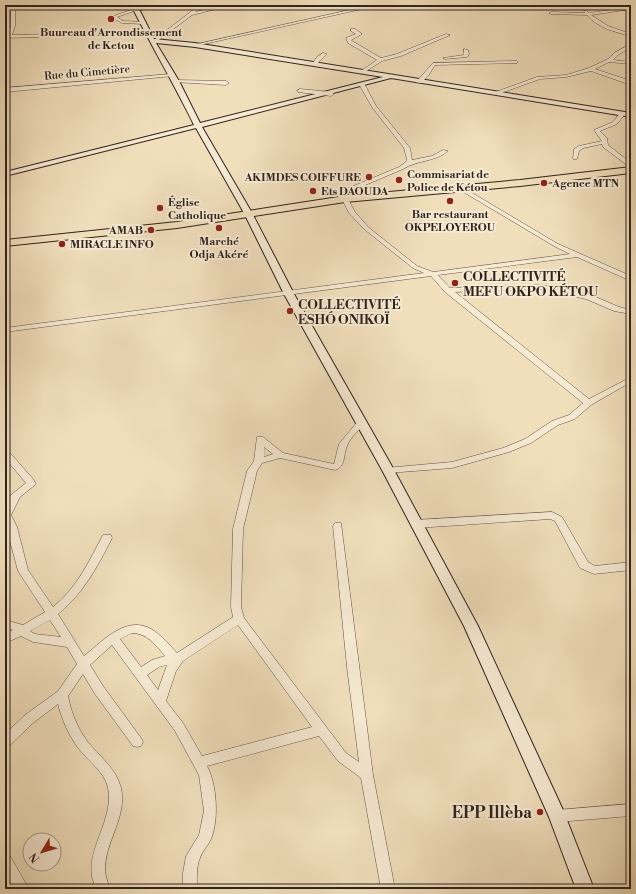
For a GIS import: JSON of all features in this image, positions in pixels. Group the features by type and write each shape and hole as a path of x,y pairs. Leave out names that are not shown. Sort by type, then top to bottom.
{"main road":[{"path":"5,242 177,224 248,212 345,199 462,189 631,170"}],"street":[{"path":"13,5 13,26 7,37 150,35 188,16 202,5"},
{"path":"135,7 202,5"},
{"path":"188,16 230,5"},
{"path":"195,45 378,5"},
{"path":"135,7 198,126 248,212 289,294 388,470 471,626 557,816 585,889"},
{"path":"135,7 132,12 113,16 122,22 150,35 195,45 316,62 419,82 631,115"},
{"path":"587,8 586,11 588,14 598,23 631,35"},
{"path":"551,13 588,14 631,8"},
{"path":"353,30 360,34 348,39 350,42 380,60"},
{"path":"363,72 380,60 399,55 448,34"},
{"path":"496,94 539,78 566,76 591,69 609,61 616,54 631,45"},
{"path":"419,82 426,75 434,60 438,58 465,56 467,54 466,50"},
{"path":"316,62 324,54"},
{"path":"313,55 316,62"},
{"path":"609,61 631,63"},
{"path":"433,64 515,62"},
{"path":"591,69 631,83"},
{"path":"5,174 363,86 392,77"},
{"name":"Rue du Cimetière","path":"5,90 173,78 226,83"},
{"path":"363,86 374,106 407,148 410,159 408,163"},
{"path":"300,91 331,94"},
{"path":"622,114 615,123 597,130 604,138 603,142 605,146 631,166"},
{"path":"575,158 576,150 581,147 603,142"},
{"path":"445,150 434,157 408,163 374,180 346,191 345,199 352,213 366,228 415,267 433,274 448,290 588,403"},
{"path":"462,189 556,245 631,279"},
{"path":"5,330 289,294 577,255"},
{"path":"415,267 419,276"},
{"path":"448,290 542,287 588,297 617,309 631,312"},
{"path":"388,470 452,465 482,458 528,440 555,424 572,417 588,403 631,379"},
{"path":"260,461 260,439 280,455 335,466 338,464 343,444 361,423"},
{"path":"280,455 260,461 252,471 238,529 236,607 239,619 342,757 367,775"},
{"path":"8,456 30,481 30,484 16,495 6,516 14,533 23,571 51,612 99,690 136,742"},
{"path":"416,524 552,515 559,519 584,566 588,569 594,570 631,566"},
{"path":"338,526 353,667 367,775 388,889"},
{"path":"5,639 51,612 75,591 91,570 107,538"},
{"path":"139,674 156,663 176,658 239,619"},
{"path":"5,624 14,625 23,629 28,636 33,638 70,644"},
{"path":"5,742 29,719 62,695 83,664 113,638 130,628 139,627 146,630 176,658"},
{"path":"113,638 179,727 200,762 205,774 210,811 205,837 193,856 190,873 190,889"},
{"path":"160,702 176,658"},
{"path":"62,695 64,708 73,730 83,745 100,762 114,786 116,810 104,846 98,880 103,889"},
{"path":"200,762 321,730"},
{"path":"557,816 631,810"},
{"path":"5,861 22,889"}],"place":[{"name":"Buureau d'Arrondissement de Ketou","path":"111,19"},
{"name":"AKIMDES COIFFURE","path":"369,177"},
{"name":"Commisariat de Police de Kétou","path":"399,180"},
{"name":"Agence MTN","path":"544,183"},
{"name":"Ets DAOUDA","path":"313,191"},
{"name":"Bar restaurant OKPELOYEROU","path":"450,201"},
{"name":"Église Catholique","path":"160,208"},
{"name":"Marché Odja Akéré","path":"219,228"},
{"name":"AMAB","path":"151,230"},
{"name":"MIRACLE INFO","path":"62,244"},
{"name":"COLLECTIVITÉ MEFU OKPO KÉTOU","path":"455,283"},
{"name":"COLLECTIVITÉ ESHÓ ONIKOÏ","path":"290,311"},
{"name":"EPP Illèba","path":"540,812"}]}
